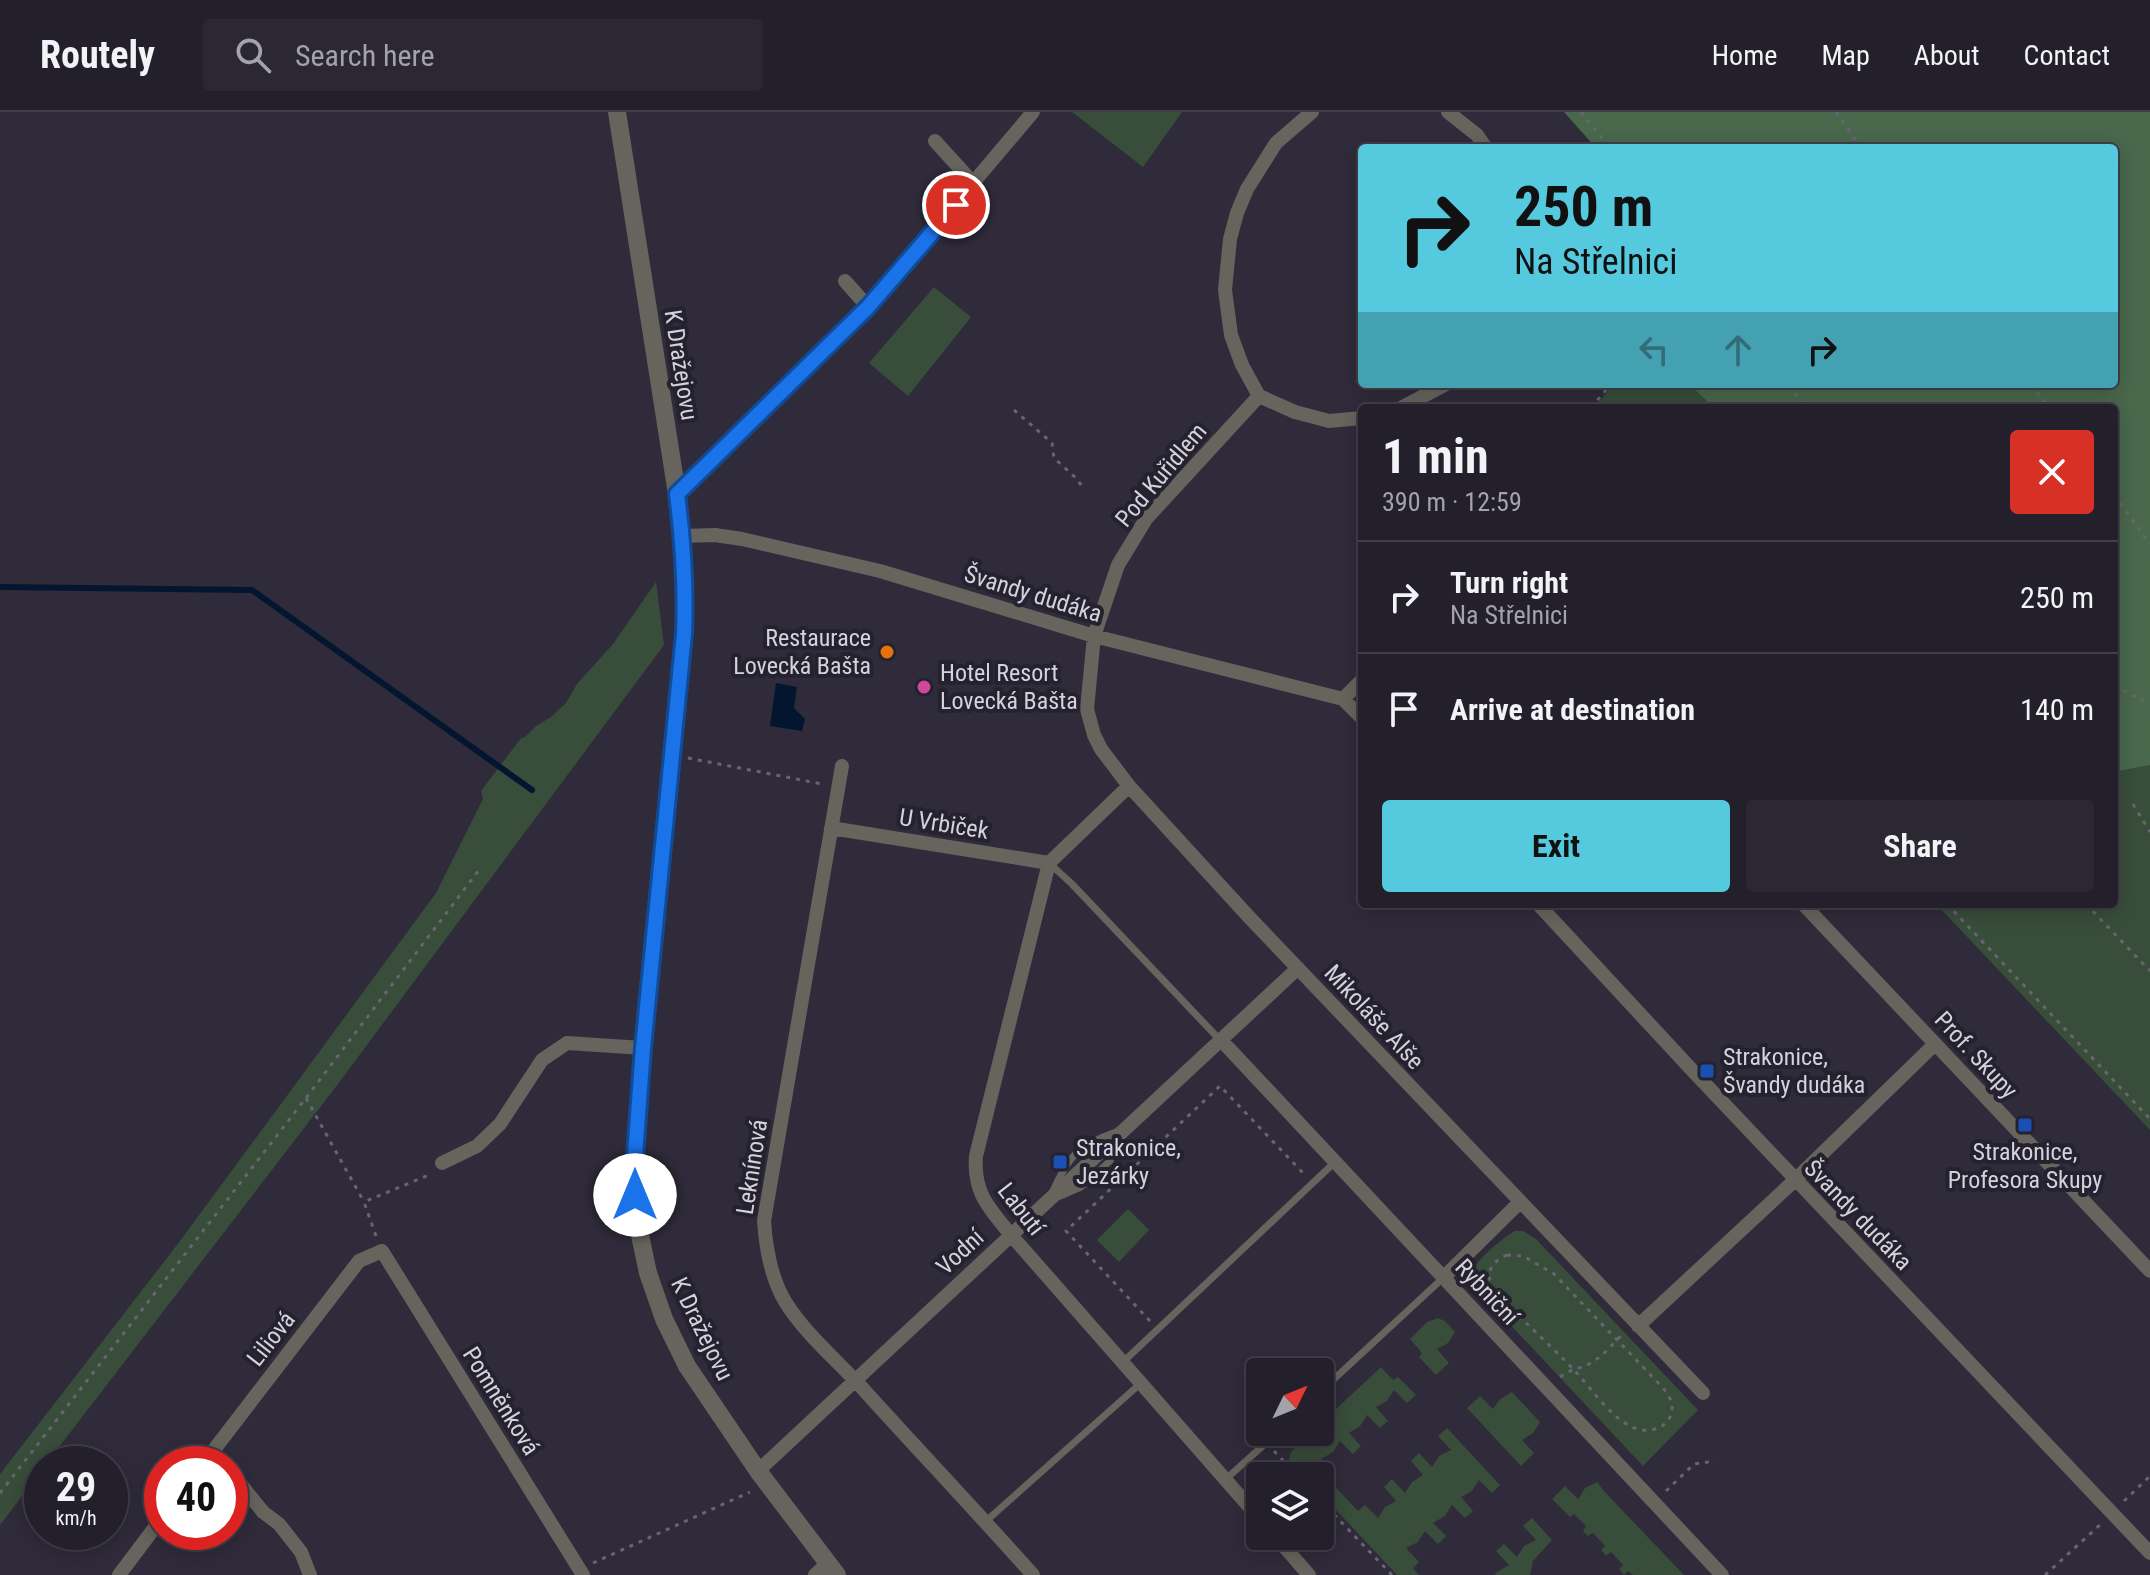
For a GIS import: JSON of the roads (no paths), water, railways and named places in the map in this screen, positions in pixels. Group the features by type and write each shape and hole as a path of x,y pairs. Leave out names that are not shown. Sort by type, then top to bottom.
{"street":[{"name":"K Dražejovu","path":"617,112 677,494 686,593 643,1048 634,1169 637,1221 648,1273 664,1319 687,1366 759,1479 827,1571"},
{"path":"677,494 868,307 1033,112"},
{"path":"1312,112 1276,143 1247,189 1237,213 1230,239 1225,290 1231,335 1242,365 1259,396 1295,412 1329,421 1358,418"},
{"path":"1448,112 1477,135 1483,144"},
{"path":"935,141 974,184"},
{"path":"845,281 868,307"},
{"path":"1408,404 1438,388"},
{"name":"Pod Kuřidlem","path":"1094,636 1118,565 1146,519 1259,396"},
{"name":"Švandy dudáka","path":"682,536 715,535 742,539 880,571 1094,636 1343,699"},
{"name":"Mikoláše Alše","path":"1094,636 1087,709 1089,722 1101,749 1129,786 1703,1393"},
{"path":"1358,684 1343,699 1358,714"},
{"name":"Leknínová","path":"842,766 764,1221 772,1274 784,1301 802,1326 1033,1575"},
{"path":"1049,863 1129,786"},
{"name":"U Vrbiček","path":"831,828 1049,863"},
{"name":"Labutí","path":"1049,863 976,1156 974,1173 978,1190 1011,1235 1246,1503"},
{"name":"Švandy dudáka","path":"1542,908 2150,1553"},
{"name":"Prof. Skupy","path":"1807,908 2150,1271"},
{"name":"Vodní","path":"759,1479 855,1381 1298,968"},
{"name":"Rybniční","path":"1221,1040 1722,1575"},
{"path":"442,1163 477,1146 500,1124 542,1060 567,1043 643,1048"},
{"path":"1638,1326 1935,1044"},
{"path":"1443,1278 1520,1202"},
{"name":"Liliová","path":"217,1446 359,1261 382,1251"},
{"name":"Pomněnková","path":"382,1251 581,1572"},
{"path":"248,1493 263,1512 279,1524 301,1552 310,1575"},
{"path":"119,1575 144,1542"},
{"path":"1287,1550 1309,1575"}],"lane":[{"path":"1049,863 1221,1040"},
{"path":"1123,1362 1335,1162"},
{"path":"1334,1379 1443,1278"},
{"path":"985,1522 1141,1383"},
{"path":"1226,1480 1263,1446"}],"water":[{"path":"776,683 797,687 794,708 805,719 802,731 770,726"}],"waterway":[{"path":"0,587 252,590 532,790"}],"place":[{"name":"Restaurace Lovecká Bašta","path":"887,652"},
{"name":"Hotel Resort Lovecká Bašta","path":"924,687"},
{"name":"Strakonice, Švandy dudáka","path":"1707,1071"},
{"name":"Strakonice, Profesora Skupy","path":"2025,1125"},
{"name":"Strakonice, Jezárky","path":"1060,1162"}]}
